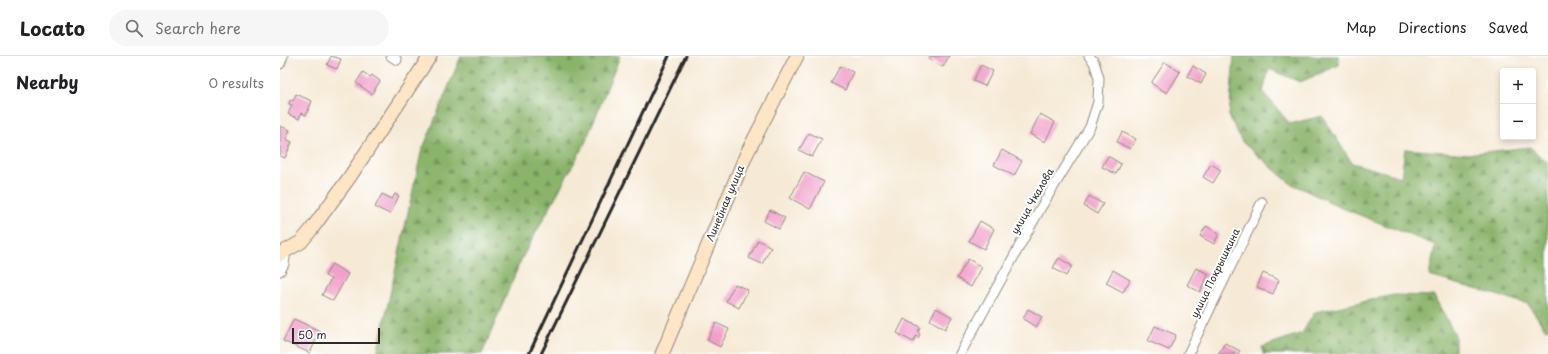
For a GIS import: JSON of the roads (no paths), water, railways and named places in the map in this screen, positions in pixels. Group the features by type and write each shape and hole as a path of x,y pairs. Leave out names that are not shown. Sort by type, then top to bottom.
{"main road":[{"path":"283,252 300,242 344,185 430,56"},
{"name":"Линейная улица","path":"662,354 747,153 797,56"}],"street":[{"path":"280,64 283,56"},
{"name":"улица Чкалова","path":"960,354 1040,209 1090,127 1098,102 1099,78 1094,62 1089,56"},
{"name":"улица Покрышкина","path":"1188,354 1262,202"},
{"path":"280,271 284,264 283,252"}],"railway":[{"path":"529,354 669,56"},
{"path":"541,354 686,56"}]}
